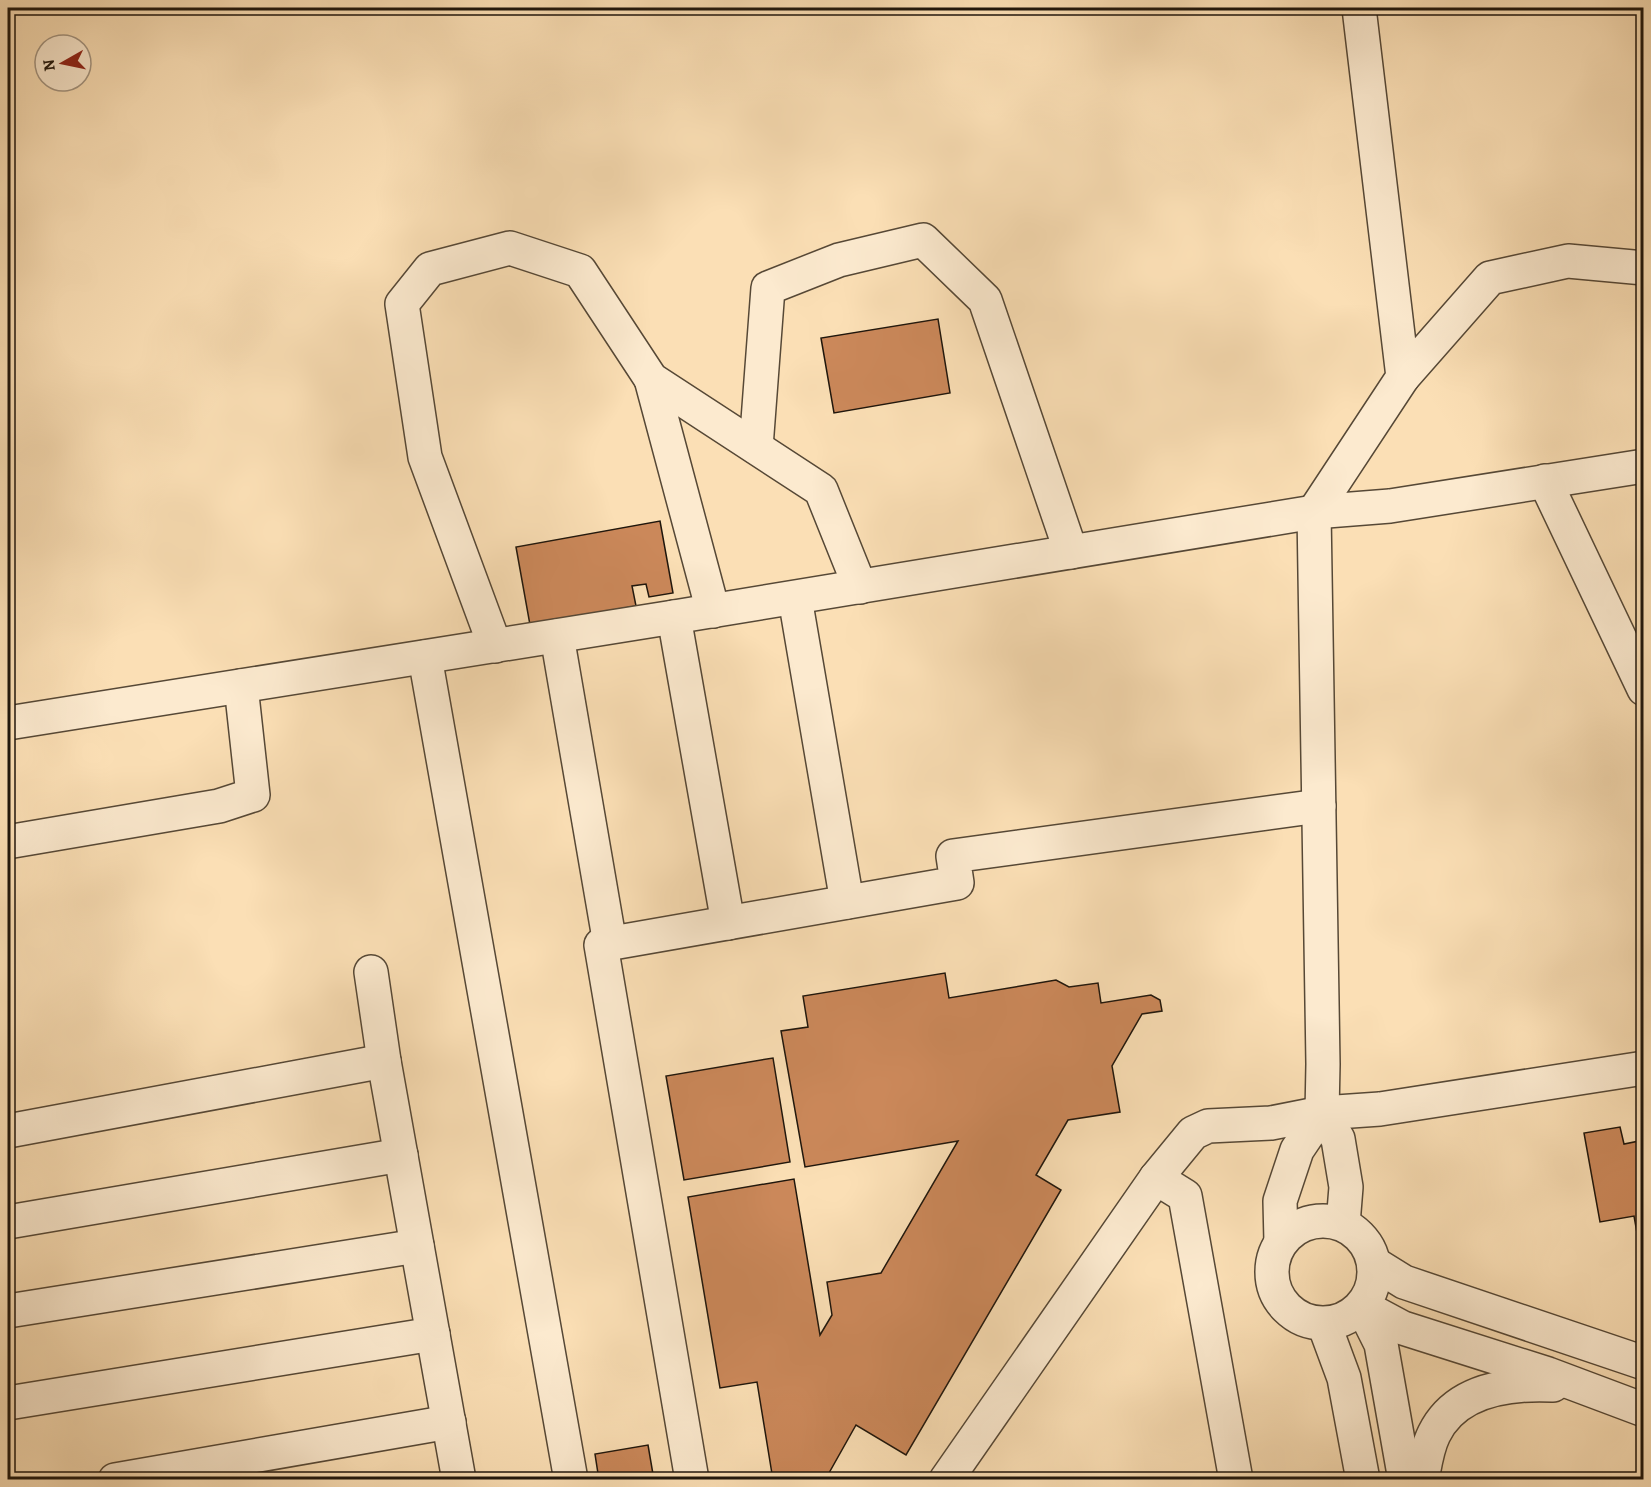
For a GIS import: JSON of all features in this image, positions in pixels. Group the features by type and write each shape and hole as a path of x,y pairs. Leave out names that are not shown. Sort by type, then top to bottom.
{"lane":[{"path":"1359,8 1403,377"},
{"path":"756,447 768,288 839,260 923,240 985,300 1071,552"},
{"path":"495,646 425,457 402,303 430,269 510,248 580,271 651,379 713,610"},
{"path":"1343,1224 1346,1187 1338,1139 1322,1113 1314,512 1403,377 1490,278 1568,261 1644,268"},
{"path":"651,379 821,490 860,587"},
{"path":"8,723 795,598 1314,512 1390,506 1644,466"},
{"path":"1545,481 1644,689"},
{"path":"795,598 847,902"},
{"path":"674,617 728,923"},
{"path":"556,636 610,944"},
{"path":"425,657 571,1479"},
{"path":"8,839 13,841 219,806 253,795 241,686"},
{"path":"692,1479 601,945 957,883 953,856 1318,806"},
{"path":"371,972 384,1061 459,1479"},
{"path":"8,1131 384,1061"},
{"path":"946,1479 1156,1178 1193,1133 1208,1126 1271,1123 1322,1113 1380,1109 1644,1068"},
{"path":"1281,1242 1280,1201 1297,1150 1322,1113"},
{"path":"8,1222 401,1155"},
{"path":"1156,1178 1185,1196 1236,1479"},
{"path":"1325,1220 1343,1224 1358,1233 1369,1247 1375,1264 1374,1282 1368,1299 1357,1312 1341,1321 1324,1324 1308,1322 1294,1315 1282,1303 1274,1289 1272,1273 1274,1257 1281,1242 1294,1230 1308,1222 1325,1220"},
{"path":"8,1311 417,1246"},
{"path":"1375,1264 1404,1282 1644,1363"},
{"path":"1362,1306 1403,1328 1578,1385 1644,1410"},
{"path":"1362,1306 1381,1344 1405,1479"},
{"path":"1324,1324 1344,1378 1363,1479"},
{"path":"8,1403 433,1334"},
{"path":"1422,1479 1434,1433 1448,1415 1463,1402 1481,1392 1507,1386 1578,1385"},
{"path":"115,1479 448,1422"}],"building":[{"path":"938,319 950,393 834,413 821,338"},
{"path":"660,521 673,593 649,597 646,584 632,586 636,606 530,625 516,547"},
{"path":"945,973 949,998 1056,980 1069,987 1098,983 1101,1003 1151,995 1160,1000 1162,1011 1142,1014 1112,1066 1120,1112 1068,1120 1036,1175 1061,1190 906,1455 856,1425 825,1480 773,1480 757,1382 720,1388 688,1197 794,1179 820,1335 832,1315 827,1282 881,1273 958,1141 805,1167 781,1031 808,1027 803,996"},
{"path":"773,1058 790,1162 684,1180 666,1076"},
{"path":"1620,1127 1624,1144 1644,1140 1644,1232 1637,1233 1634,1216 1600,1222 1584,1133"},
{"path":"648,1445 654,1480 599,1480 595,1454"}]}
